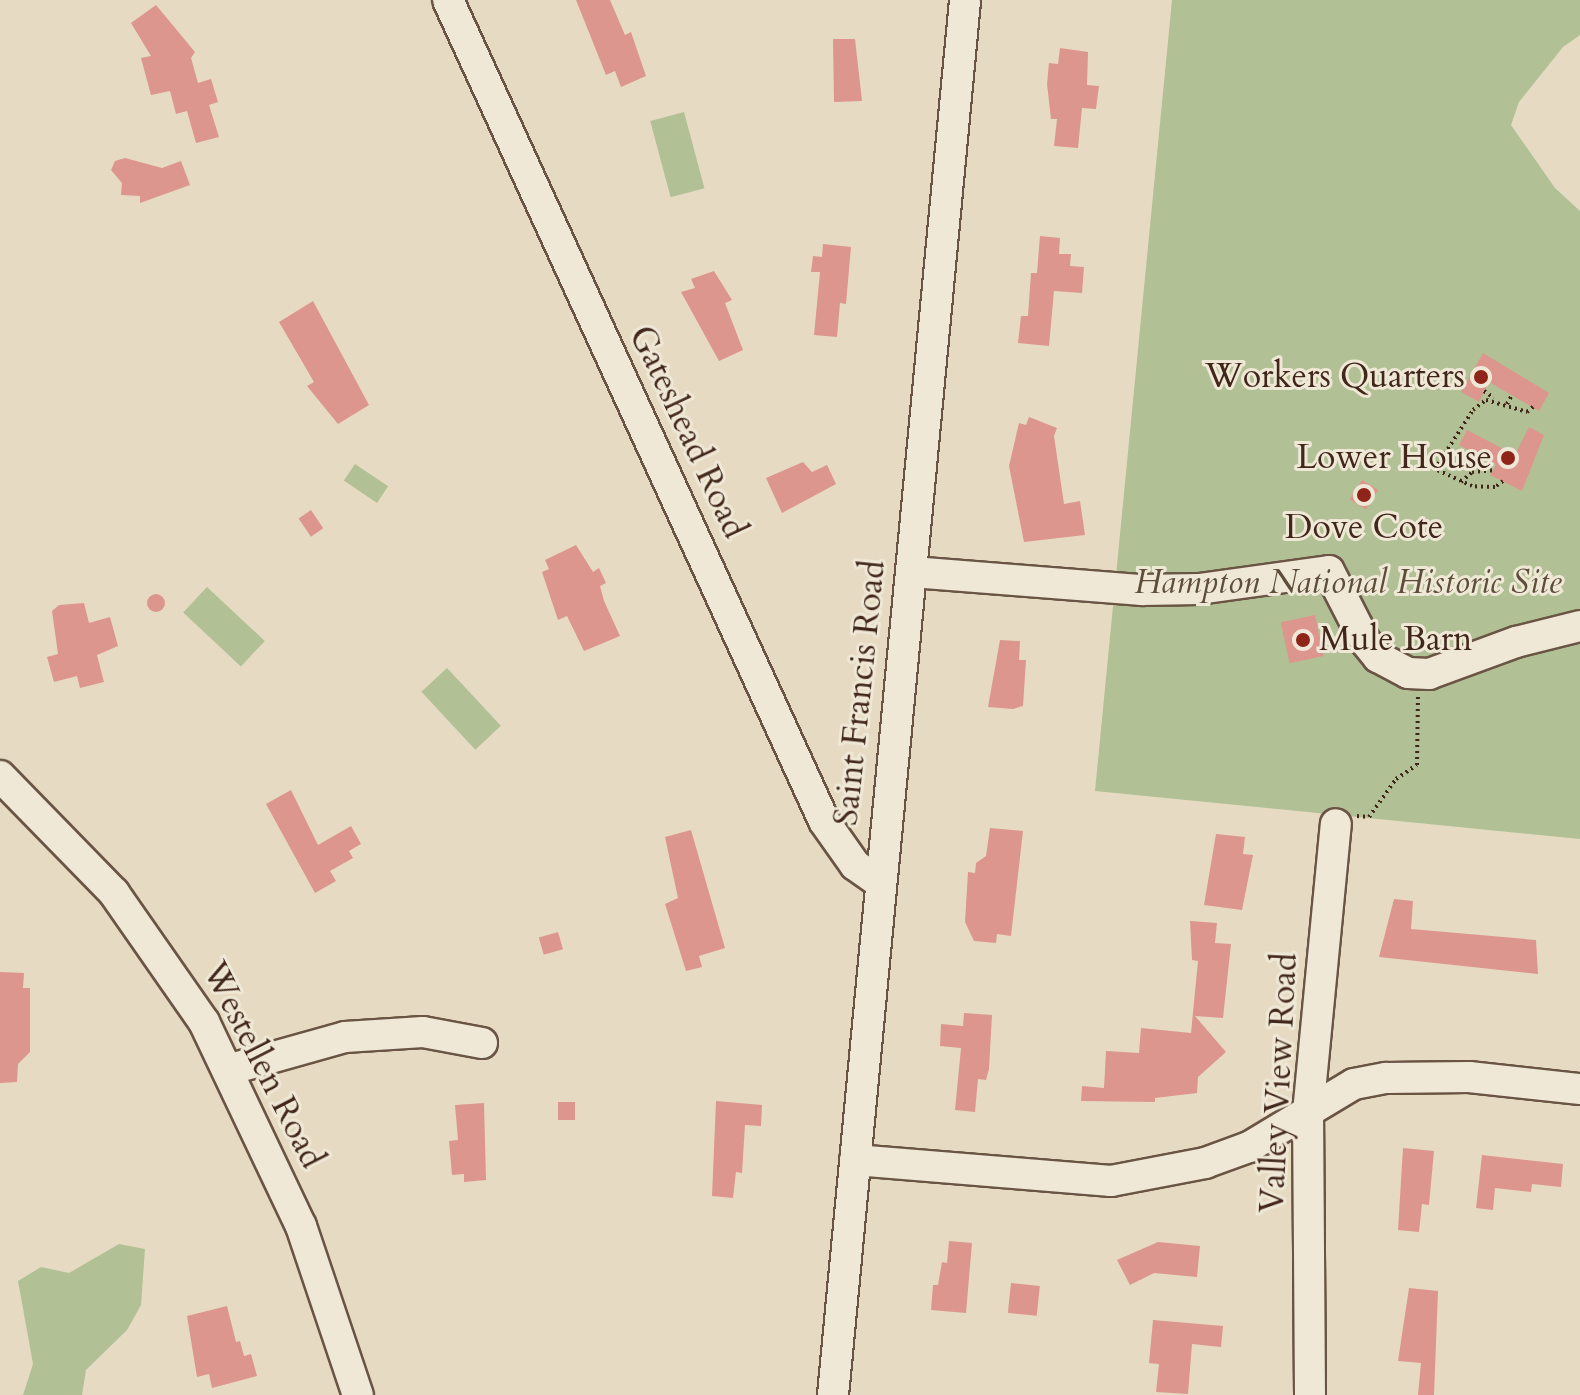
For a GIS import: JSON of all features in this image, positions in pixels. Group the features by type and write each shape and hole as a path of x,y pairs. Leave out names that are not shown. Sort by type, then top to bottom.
{"street":[{"name":"Gateshead Road","path":"448,0 824,821 855,865 879,882"},
{"name":"Saint Francis Road","path":"833,1395 879,882 912,572 965,0"},
{"path":"912,572 1142,590 1199,589 1329,571 1378,657 1418,673 1455,667 1516,642 1580,626"},
{"name":"Westellen Road","path":"0,776 122,902 182,984 231,1069 301,1226 358,1395"},
{"name":"Valley View Road","path":"1310,1395 1308,1113 1336,824"},
{"path":"231,1069 345,1037 423,1032 482,1043"},
{"path":"855,1160 1111,1181 1205,1163 1249,1147 1354,1084 1386,1078 1469,1077 1580,1089"}],"path":[{"path":"1484,391 1496,400 1527,412 1533,407"},
{"path":"1507,404 1512,395"},
{"path":"1496,400 1473,410 1435,469 1461,482 1487,489 1503,481"},
{"path":"1461,482 1472,472 1493,470"},
{"path":"1336,824 1336,814 1369,817 1396,779 1417,765 1418,673"}],"green space":[{"name":"Hampton National Historic Site","path":"1172,0 1580,0 1580,35 1563,47 1519,102 1511,125 1555,188 1580,211 1580,839 1095,791"},
{"path":"684,112 704,188 671,197 650,121"},
{"path":"355,464 388,486 377,503 344,481"},
{"path":"207,587 265,641 241,666 183,613"},
{"path":"447,668 501,726 475,750 421,692"},
{"path":"119,1244 145,1249 141,1305 127,1330 86,1370 82,1395 23,1395 33,1364 18,1281 41,1267 69,1273"}],"building":[{"path":"576,0 610,0 625,35 631,32 646,76 621,87 615,71 606,75"},
{"path":"156,5 195,52 191,58 198,83 211,79 218,102 209,105 219,137 196,143 187,111 176,114 170,91 151,95 141,58 151,56 131,23"},
{"path":"833,39 855,39 862,101 834,102"},
{"path":"1060,48 1088,52 1087,85 1099,86 1096,109 1082,108 1078,148 1054,146 1057,119 1051,119 1047,84 1049,63 1058,64"},
{"path":"125,158 162,168 181,161 190,185 140,203 140,196 121,195 122,183 111,170 115,161"},
{"path":"1040,236 1060,238 1059,254 1071,254 1070,266 1084,267 1082,293 1054,291 1049,346 1018,343 1021,316 1028,316 1031,273 1037,273"},
{"path":"823,244 851,247 846,304 840,303 837,337 814,335 820,272 811,272 813,256 822,257"},
{"path":"714,271 732,300 725,303 743,350 719,361 681,292 695,288 691,279"},
{"path":"313,301 369,405 338,424 307,386 314,382 279,322"},
{"path":"1483,353 1549,393 1539,411 1489,382 1479,402 1461,392"},
{"path":"1029,417 1057,428 1054,436 1064,504 1080,501 1085,535 1024,542 1009,466 1019,423 1026,425"},
{"name":"Lower House","path":"1529,427 1544,435 1522,491 1490,475 1496,465 1459,445 1467,430 1515,455"},
{"path":"803,462 812,472 827,465 836,484 782,513 766,478"},
{"name":"Dove Cote","path":"1362,480 1378,490 1366,510 1350,500"},
{"path":"311,510 323,528 311,537 299,518"},
{"path":"576,545 593,572 599,568 606,583 600,586 604,601 620,636 584,651 567,616 558,620 542,572 549,569 545,560"},
{"path":"156,594 165,603 156,612 147,603"},
{"path":"84,603 89,623 110,617 118,646 97,655 104,682 80,688 77,676 54,682 47,657 58,654 52,611 59,605"},
{"name":"Mule Barn","path":"1315,615 1324,656 1289,663 1281,622"},
{"path":"1000,640 1020,641 1019,660 1026,660 1023,706 1013,709 988,707"},
{"path":"291,790 318,845 351,826 361,844 349,851 353,858 330,871 336,881 315,893 266,804"},
{"path":"990,828 1023,831 1011,936 997,934 996,943 974,941 965,922 968,872 975,873 976,863 986,856"},
{"path":"691,830 725,948 699,956 702,967 686,971 665,904 678,898 665,837"},
{"path":"1216,834 1245,837 1243,854 1253,855 1242,910 1204,905"},
{"path":"1394,899 1413,901 1411,929 1536,940 1538,974 1379,957"},
{"path":"1190,921 1217,923 1215,943 1231,944 1223,1018 1195,1016 1226,1052 1198,1077 1197,1093 1155,1098 1155,1102 1081,1101 1082,1086 1104,1088 1106,1051 1139,1053 1141,1028 1191,1033 1198,961 1192,960"},
{"path":"558,932 563,949 544,955 539,938"},
{"path":"0,972 24,973 23,988 30,988 30,1052 18,1064 17,1082 0,1083"},
{"path":"964,1013 992,1015 989,1069 986,1080 978,1079 975,1112 955,1110 961,1048 940,1046 941,1024 963,1026"},
{"path":"716,1101 762,1105 761,1126 745,1125 742,1173 736,1172 733,1198 712,1196"},
{"path":"558,1102 575,1102 575,1120 558,1120"},
{"path":"484,1103 486,1180 464,1182 464,1174 452,1175 449,1141 458,1140 455,1105"},
{"path":"1403,1148 1434,1151 1429,1205 1422,1204 1419,1232 1398,1230"},
{"path":"1482,1155 1563,1164 1561,1187 1532,1184 1531,1192 1495,1188 1493,1210 1476,1208"},
{"path":"949,1241 972,1243 966,1313 931,1310 933,1285 938,1285 942,1262 947,1263"},
{"path":"1158,1242 1200,1246 1197,1277 1154,1273 1130,1285 1117,1260"},
{"path":"1011,1283 1040,1286 1037,1316 1008,1313"},
{"path":"1409,1288 1438,1291 1434,1395 1418,1395 1421,1363 1398,1361"},
{"path":"227,1306 236,1342 240,1341 244,1356 251,1354 257,1376 212,1388 209,1374 197,1377 187,1316"},
{"path":"1153,1320 1223,1326 1221,1347 1192,1344 1188,1394 1156,1392 1159,1364 1149,1363"}],"place":[{"name":"Workers Quarters","path":"1481,377"},
{"name":"Lower House","path":"1508,458"},
{"name":"Dove Cote","path":"1364,495"},
{"name":"Mule Barn","path":"1303,640"}]}
